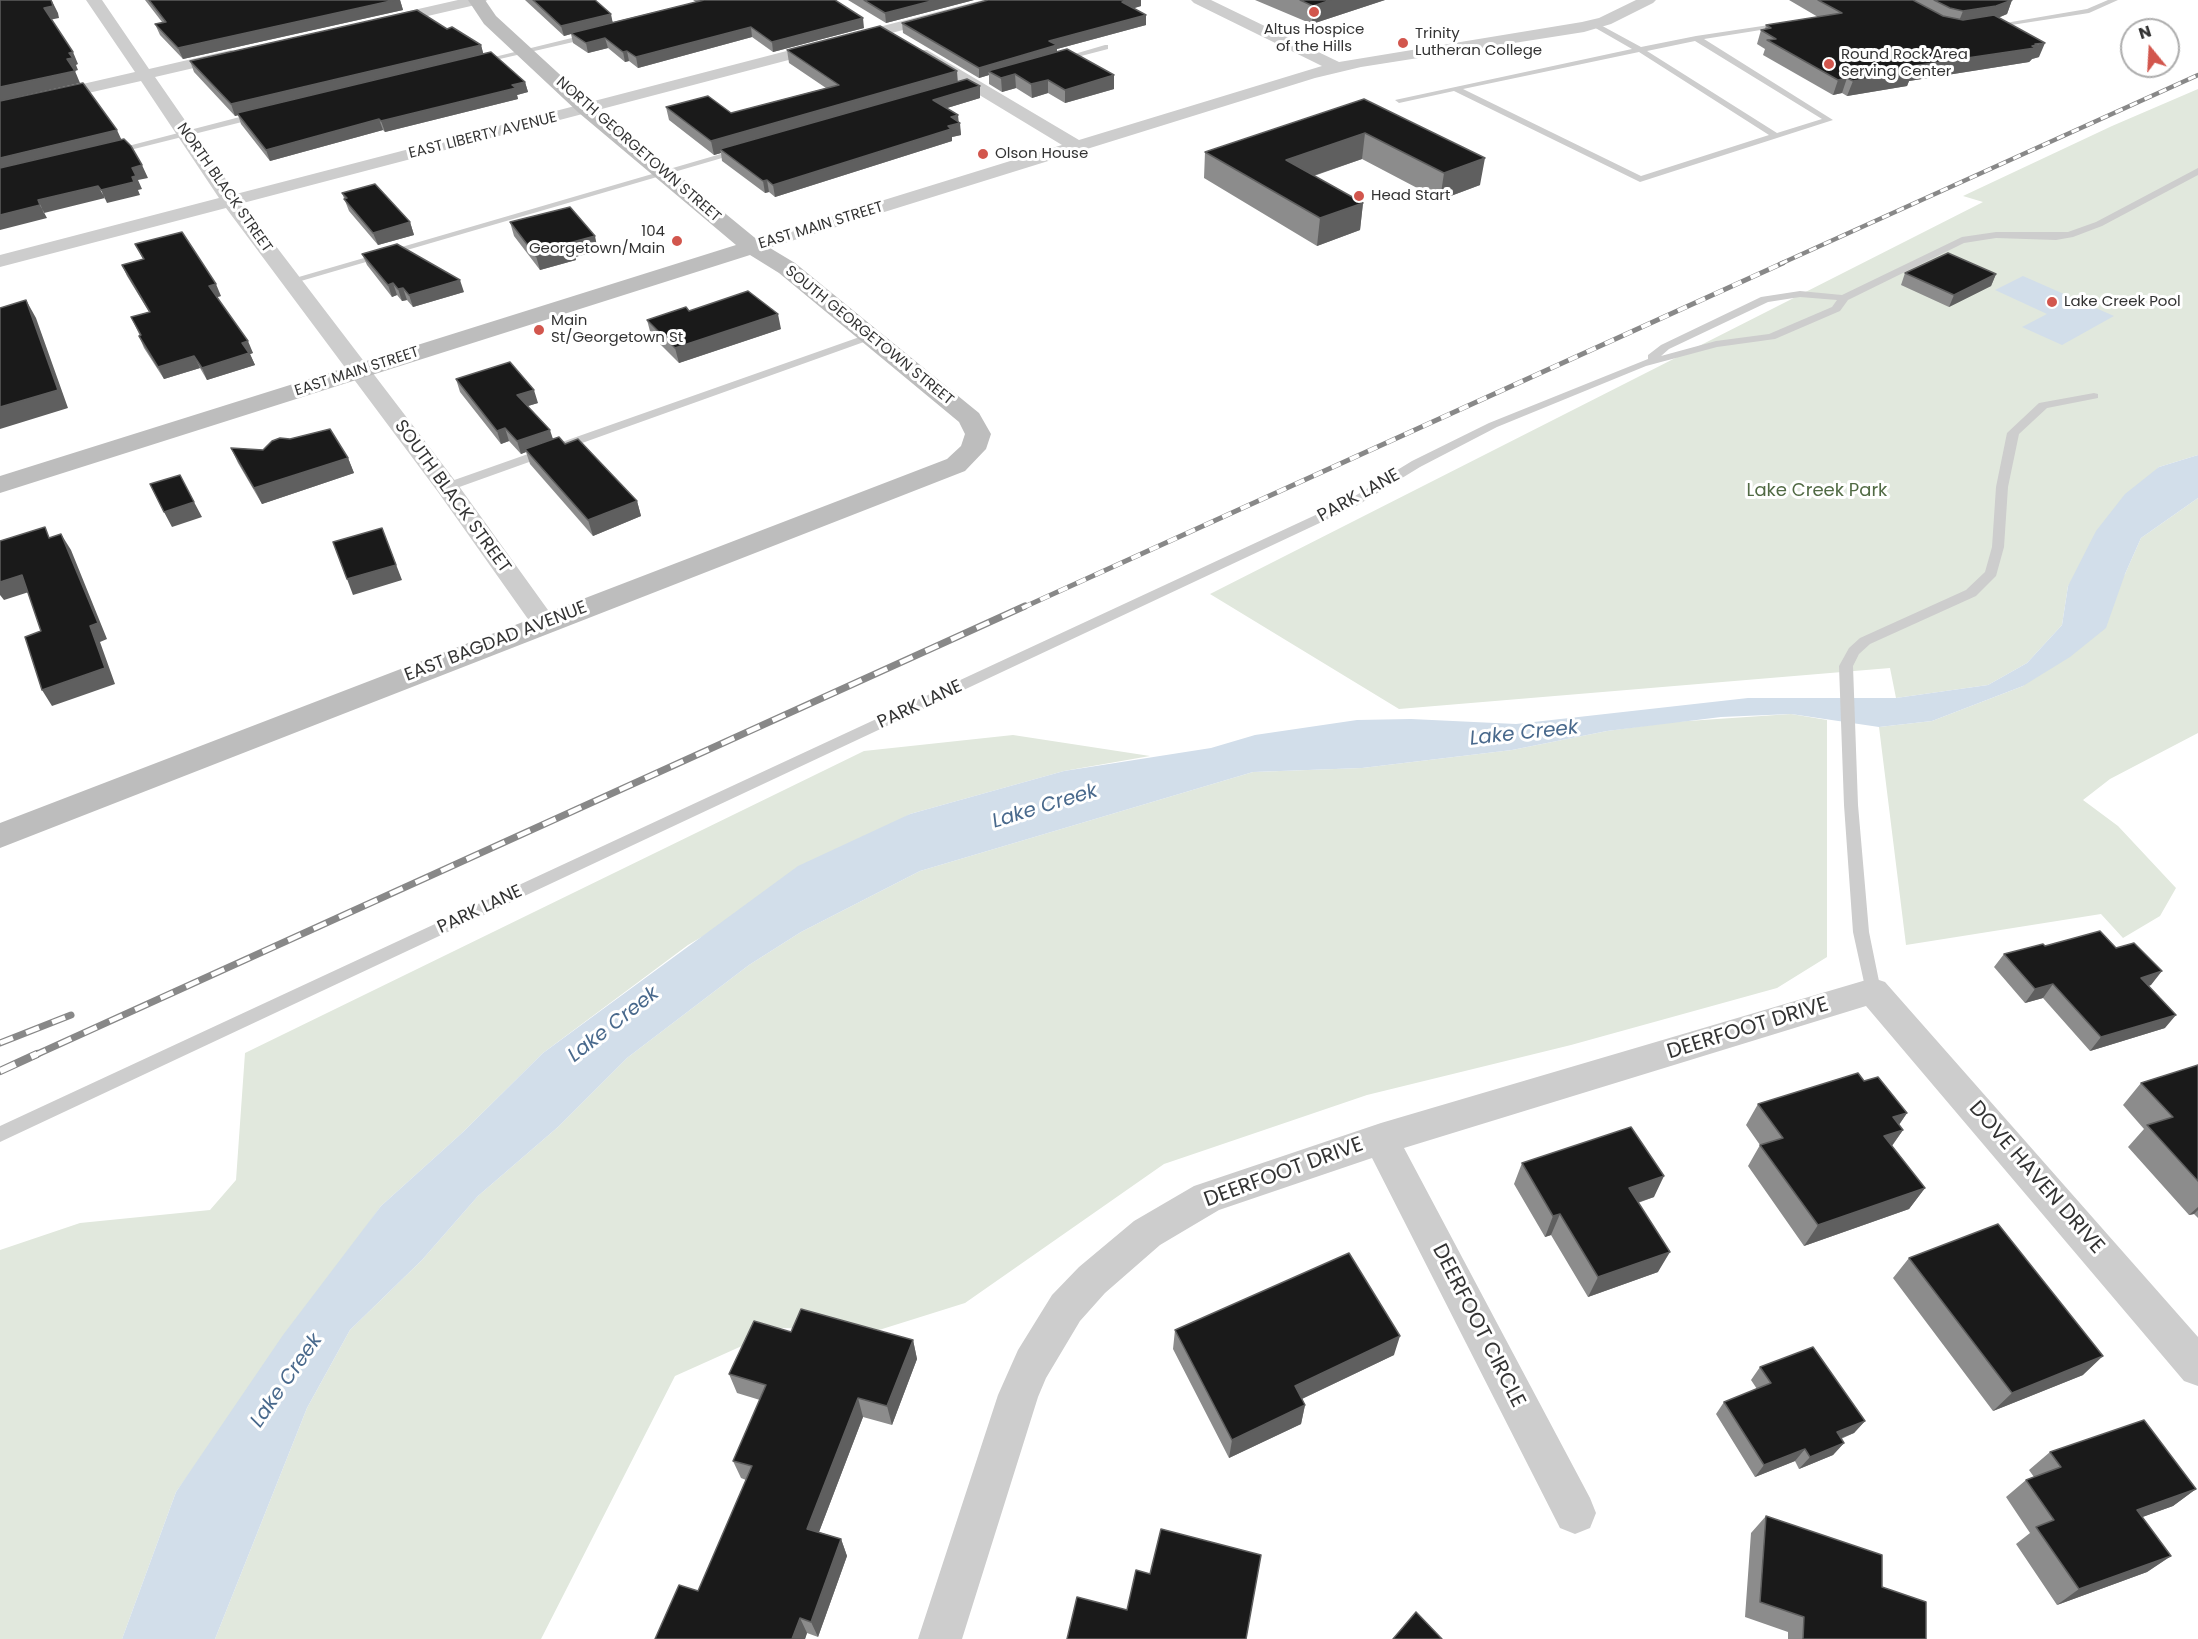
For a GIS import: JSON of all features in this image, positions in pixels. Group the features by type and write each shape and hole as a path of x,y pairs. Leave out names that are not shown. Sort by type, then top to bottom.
{"street":[{"name":"NORTH BLACK STREET","path":"94,0 231,201 360,371"},
{"path":"363,26 477,0"},
{"name":"NORTH GEORGETOWN STREET","path":"477,0 490,20 586,109 752,247"},
{"name":"EAST LIBERTY AVENUE","path":"0,261 1001,0"},
{"path":"1199,0 1336,67"},
{"name":"EAST MAIN STREET","path":"0,485 752,247 1336,67 1560,32 1595,24 1648,0"},
{"path":"863,19 1078,147"},
{"path":"0,108 249,52"},
{"name":"SOUTH GEORGETOWN STREET","path":"752,247 788,268 970,418 978,434"},
{"name":"SOUTH BLACK STREET","path":"360,371 447,487 544,623"},
{"name":"EAST BAGDAD AVENUE","path":"0,836 956,465 973,449 978,434"},
{"name":"DEERFOOT DRIVE","path":"940,1639 1018,1395 1032,1364 1066,1308 1085,1287 1147,1233 1207,1198 1381,1139 1873,991"},
{"name":"DOVE HAVEN DRIVE","path":"1873,991 2198,1367"},
{"name":"DEERFOOT CIRCLE","path":"1381,1139 1575,1513"}],"lane":[{"path":"1980,27 2089,11 2114,0"},
{"path":"1399,100 1696,38 1792,23"},
{"path":"1595,24 1641,50 1776,136"},
{"path":"469,64 606,31"},
{"path":"1454,88 1640,180 1829,120 1696,38"},
{"path":"1050,63 1105,47"},
{"path":"105,153 265,114"},
{"path":"290,280 747,149"},
{"name":"PARK LANE","path":"0,1134 1343,507 1416,464 1493,425 1642,364 1716,344 1771,337 1836,309 1844,298 1962,240 1996,235 2056,237 2099,224 2198,171"},
{"path":"1642,364 1665,347 1765,299 1800,294 1844,298"},
{"path":"447,487 870,336"},
{"path":"1873,991 1861,932 1848,764 1846,666 1854,651 1865,641 1971,593 1990,573 1998,547 2002,487 2013,433 2043,405 2094,396"}],"green space":[{"name":"Lake Creek Park","path":"2198,89 2198,455 2159,467 2068,586 2062,625 2027,663 1988,685 1896,698 1890,668 1399,709 1210,594 1983,202 1963,196 2112,126"},
{"path":"2198,498 2198,733 2110,779 2083,800 2118,826 2176,888 2160,916 2123,938 2101,914 1906,945 1879,727 1932,721 2023,686 2125,574 2141,538"},
{"path":"1791,714 1827,720 1827,957 1777,988 1571,1045 1367,1095 1164,1164 965,1303 879,1330 782,1328 675,1376 541,1639 215,1639 307,1408 350,1330 422,1260 478,1196 558,1127 627,1058 749,965 801,932 920,871 1253,772 1362,768 1512,750 1607,731 1673,722"},
{"path":"1013,735 1150,756 1064,771 910,814 688,945 543,1053 463,1132 381,1206 176,1492 122,1639 0,1639 0,1250 80,1223 210,1210 236,1180 245,1053 864,751"}],"water":[{"name":"Lake Creek Pool","path":"2023,276 2114,316 2062,345 2022,327 2047,314 1995,290"},
{"name":"Lake Creek","path":"2198,455 2198,498 2141,538 2125,574 2106,628 2070,657 2023,686 1932,721 1879,727 1791,714 1721,717 1607,731 1512,750 1362,768 1253,772 920,871 801,932 749,965 627,1058 558,1127 478,1196 422,1260 350,1330 307,1408 215,1639 122,1639 176,1492 283,1335 381,1206 463,1132 543,1053 798,866 910,814 1064,771 1211,748 1255,735 1357,720 1411,719 1516,724 1748,698 1896,698 1988,685 2027,663 2062,625 2068,586 2096,531 2125,494 2159,467"}],"building":[{"path":"0,0 51,0 53,6 44,8 73,52 69,53 73,58 67,59 75,71 0,87"},
{"path":"149,0 395,0 178,48 155,24 166,22"},
{"path":"533,0 595,0 611,14 561,26"},
{"path":"704,0 835,0 863,18 772,42 751,27 636,57 627,51 623,52 605,38 586,43 571,33"},
{"path":"864,0 935,0 885,13"},
{"path":"988,0 1129,0 1122,2 1146,15 1049,41 1057,45 979,68 902,23"},
{"path":"1300,0 1331,0 1313,6"},
{"path":"1818,0 1913,0 1943,16 1963,20 1994,15 2045,43 2032,46 2035,48 1906,67 1913,71 1853,81 1847,78 1838,80 1767,40 1776,39 1761,30 1771,28 1766,25 1842,13"},
{"path":"1934,0 2012,0 1996,6 1963,11 1950,8"},
{"path":"417,10 447,29 452,27 481,45 231,104 190,61"},
{"path":"880,26 957,71 711,141 666,107 708,96 731,113 839,85 787,50"},
{"path":"1067,49 1114,75 1065,90 1048,80 1031,84 1015,74 1001,78 988,71"},
{"path":"491,52 525,82 512,85 516,88 381,121 379,119 266,150 237,113"},
{"path":"967,79 980,86 933,100 958,115 951,117 960,123 948,126 951,129 773,185 767,180 763,181 720,149"},
{"path":"83,83 117,130 0,158 0,101"},
{"path":"1364,99 1485,158 1444,173 1365,133 1286,160 1363,203 1320,218 1205,152"},
{"path":"124,139 142,165 132,168 136,176 132,177 134,182 101,190 98,186 38,200 40,205 0,215 0,168"},
{"path":"375,184 410,222 373,233 344,199 347,198 342,193"},
{"path":"570,207 595,236 569,243 572,246 536,256 510,222"},
{"path":"182,232 216,284 209,286 248,341 242,343 249,353 202,368 194,356 158,367 139,336 141,335 131,317 150,312 122,265 144,259 135,244"},
{"path":"397,244 460,280 409,295 403,288 398,289 393,283 388,285 362,254"},
{"path":"1948,253 1996,274 1954,295 1905,273"},
{"path":"748,291 778,314 675,348 647,320 686,307 689,311"},
{"path":"26,300 58,390 0,407 0,308"},
{"path":"510,362 534,390 517,395 550,430 517,441 505,428 497,431 456,379"},
{"path":"330,429 348,458 254,488 231,448 263,450 272,441 280,438 290,439"},
{"path":"559,437 565,444 578,439 637,501 588,520 525,449"},
{"path":"180,475 194,502 164,512 150,484"},
{"path":"45,527 49,538 61,534 98,623 90,626 105,668 42,690 25,637 41,631 22,575 0,582 0,541"},
{"path":"382,528 396,565 347,579 333,542"},
{"path":"2100,931 2116,948 2134,943 2162,971 2141,978 2176,1015 2101,1037 2053,984 2035,989 2004,954"},
{"path":"2198,1065 2198,1181 2147,1125 2173,1117 2141,1083"},
{"path":"1858,1073 1864,1081 1878,1077 1907,1113 1893,1117 1903,1130 1884,1136 1925,1188 1818,1225 1760,1145 1783,1138 1758,1104"},
{"path":"1631,1127 1664,1176 1629,1188 1670,1252 1598,1277 1560,1214 1553,1216 1522,1163"},
{"path":"1998,1224 2103,1356 2012,1393 1909,1258"},
{"path":"1349,1253 1400,1336 1295,1386 1305,1405 1232,1440 1175,1330"},
{"path":"801,1309 913,1340 887,1406 858,1398 807,1529 841,1539 811,1622 800,1618 792,1639 655,1639 679,1585 698,1591 752,1466 733,1461 766,1385 729,1374 754,1321 791,1332"},
{"path":"1813,1347 1865,1421 1837,1432 1844,1443 1810,1457 1805,1449 1764,1465 1724,1402 1771,1383 1760,1367"},
{"path":"2144,1420 2196,1489 2137,1510 2171,1556 2079,1589 2036,1527 2054,1520 2026,1480 2061,1467 2050,1452"},
{"path":"1766,1516 1882,1555 1882,1587 1926,1602 1926,1639 1803,1639 1804,1617 1760,1602"},
{"path":"1161,1529 1261,1555 1246,1639 1067,1639 1077,1597 1127,1610 1136,1570 1150,1574"},
{"path":"1416,1612 1442,1639 1393,1639"}],"railway":[{"path":"1780,264 2198,75"},
{"path":"1022,608 1783,263"},
{"path":"33,1056 1025,606"},
{"path":"0,1043 71,1015"},
{"path":"0,1071 37,1054"}],"place":[{"name":"Altus Hospice of the Hills","path":"1314,12"},
{"name":"Trinity Lutheran College","path":"1403,43"},
{"name":"Round Rock Area Serving Center","path":"1829,64"},
{"name":"Olson House","path":"983,154"},
{"name":"Head Start","path":"1359,196"},
{"name":"104 Georgetown/Main","path":"677,241"},
{"name":"Lake Creek Pool","path":"2052,302"},
{"name":"Main St/Georgetown St","path":"539,330"}]}
